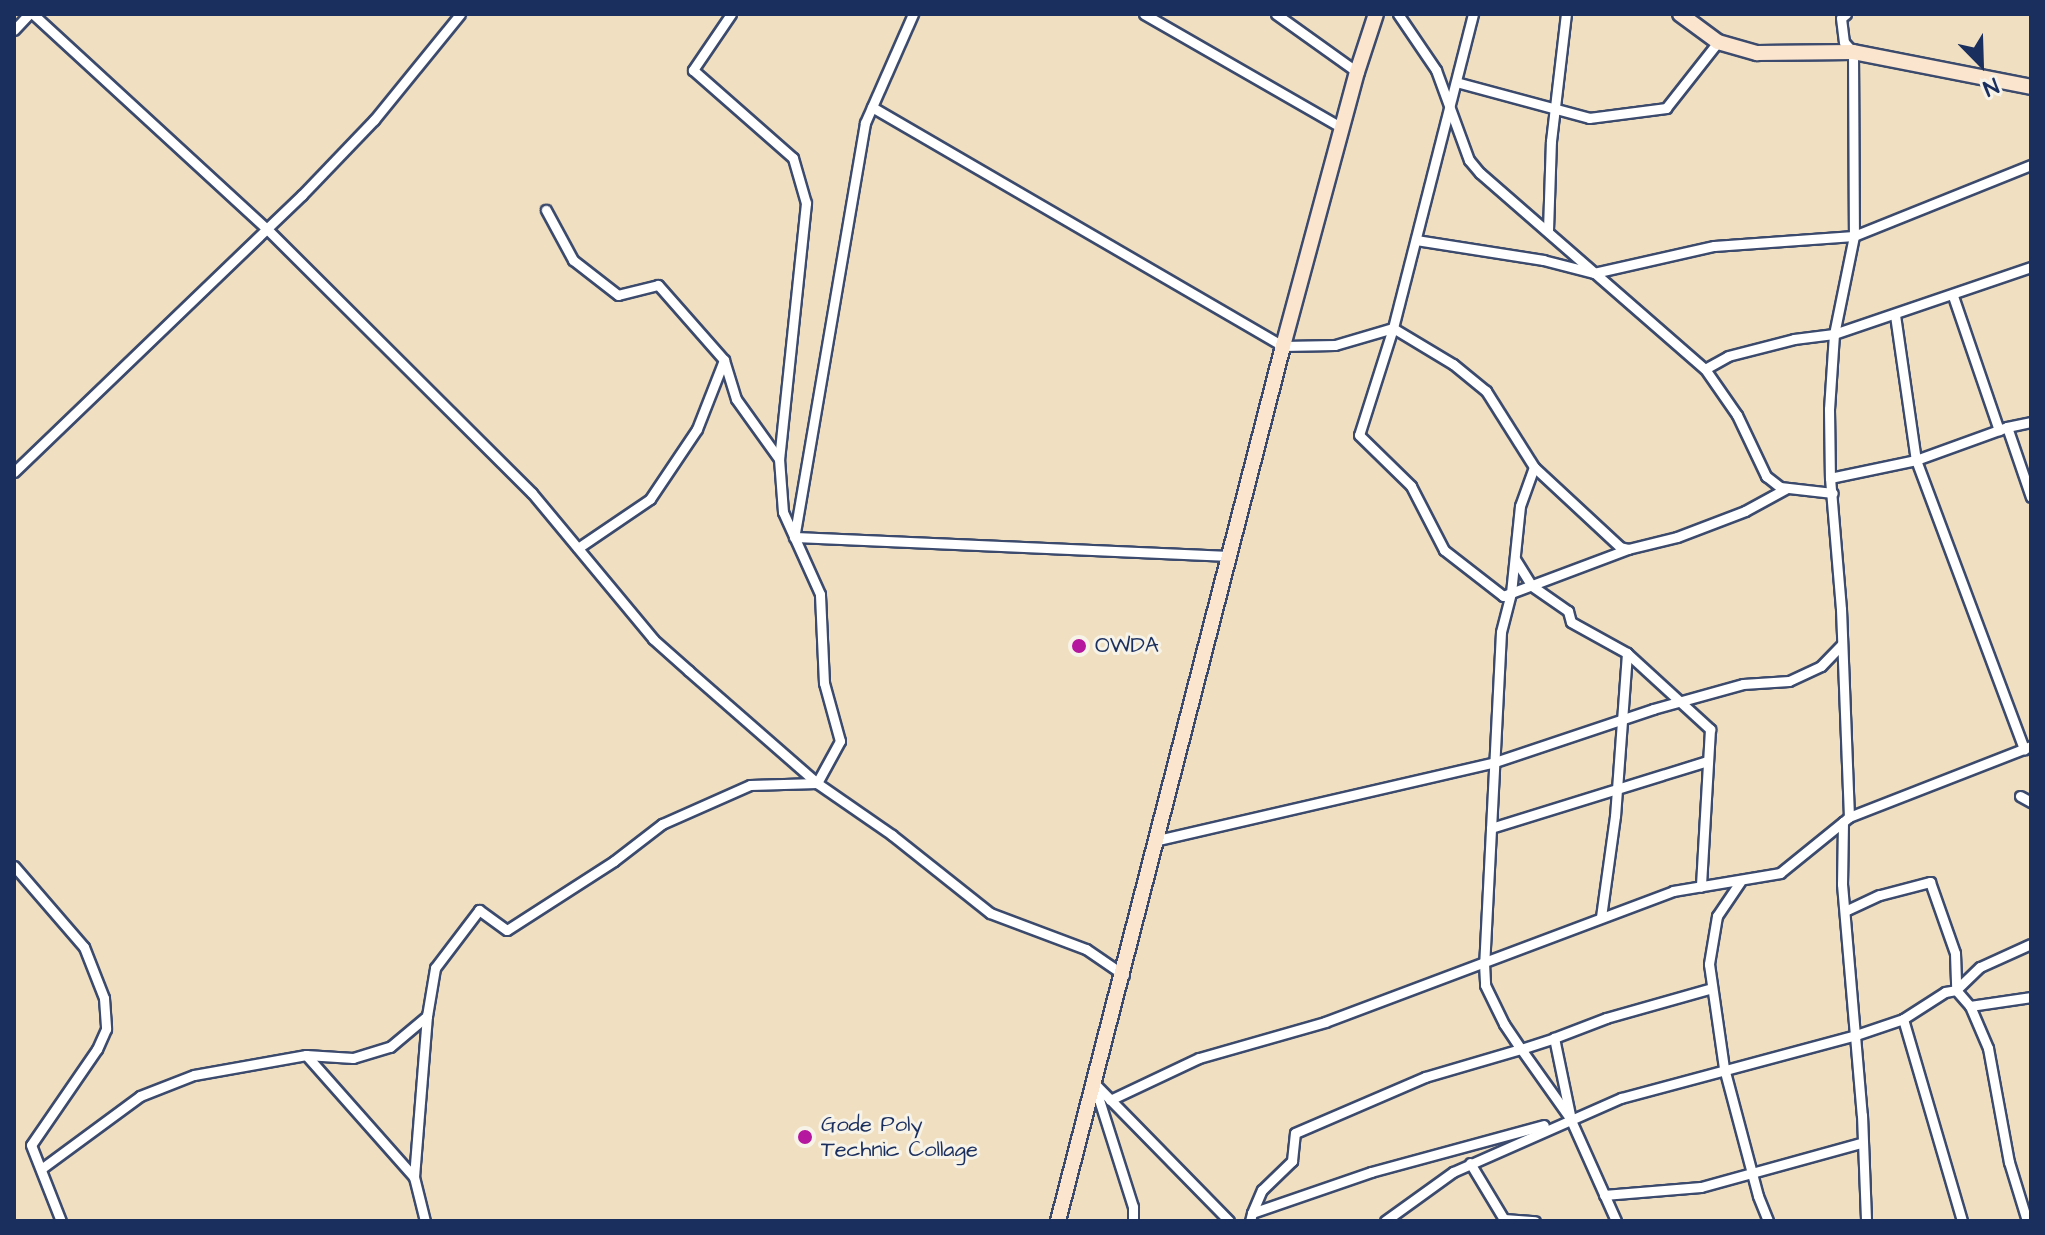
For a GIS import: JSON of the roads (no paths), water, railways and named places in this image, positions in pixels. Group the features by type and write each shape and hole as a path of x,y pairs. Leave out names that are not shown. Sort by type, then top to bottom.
{"street":[{"path":"14,30 31,14 267,229 532,493 653,639 817,783 892,835 990,913 1086,949 1124,975"},
{"path":"14,472 267,229 374,120 460,14"},
{"path":"731,14 693,70 793,158 806,203 779,459 783,512 820,594 824,683 840,741 817,783"},
{"path":"794,537 865,123 913,14"},
{"path":"1144,14 1342,128"},
{"path":"1276,14 1357,72"},
{"path":"1058,1221 1124,975 1283,346 1357,72 1376,14"},
{"path":"1398,14 1436,70 1451,103 1469,160 1705,369 1737,415 1766,476 1787,488 1833,493"},
{"path":"1473,14 1393,328 1359,435 1411,486 1444,550 1503,596 1628,549 1677,537 1745,511 1787,488"},
{"path":"1548,230 1555,109 1566,14"},
{"path":"1680,14 1718,42 1757,53 1853,52 2031,87"},
{"path":"1846,14 1841,18 1844,42 1853,52 1854,236 1834,334 1829,409 1830,478 1842,644 1845,911 1856,1035 1866,1221"},
{"path":"1456,82 1589,118 1666,108 1718,42"},
{"path":"872,107 1283,346 1335,345 1393,328 1453,364 1486,391 1534,467 1602,532 1628,549"},
{"path":"1416,240 1543,260 1594,273 1714,246 1854,236 1903,220 2031,165"},
{"path":"546,210 573,260 618,295 658,285 724,360 736,399 779,459"},
{"path":"1705,369 1728,356 1794,339 1834,334 2031,267"},
{"path":"1953,296 2031,497"},
{"path":"1110,1100 1199,1058 1325,1022 1673,891 1780,873 1846,819 2028,748 1916,460 1895,315"},
{"path":"578,548 650,499 697,429 724,360"},
{"path":"1830,478 1916,460 2003,428 2031,422"},
{"path":"1534,467 1520,506 1511,593 1501,632 1485,985 1504,1024 1570,1118 1616,1221"},
{"path":"794,537 1231,556"},
{"path":"1515,559 1532,586 1568,611 1571,622 1627,653 1710,729 1701,887"},
{"path":"1158,840 1495,762 1679,701 1743,684 1789,681 1821,666 1842,644"},
{"path":"1601,917 1617,787 1627,653"},
{"path":"1491,828 1708,761"},
{"path":"425,1221 414,1177 427,1016 435,968 479,910 507,930 614,861 662,824 750,785 817,783"},
{"path":"2020,796 2031,802"},
{"path":"14,866 84,947 104,998 106,1029 97,1049 31,1145 61,1221"},
{"path":"1740,882 1717,916 1709,964 1724,1068 1752,1175 1768,1221"},
{"path":"1845,911 1880,895 1930,882 1955,953 1956,990 1970,1006 1988,1048 2009,1162 2027,1221"},
{"path":"1385,1221 1470,1163 1570,1118 1621,1098 1856,1035 1903,1019 1945,992 1956,990 1980,967 2031,944"},
{"path":"1251,1217 1262,1190 1292,1161 1295,1133 1425,1077 1521,1049 1606,1018 1712,988"},
{"path":"1970,1006 2031,997"},
{"path":"41,1169 140,1096 194,1075 306,1055 353,1058 390,1047 427,1016"},
{"path":"1903,1019 1962,1221"},
{"path":"1554,1038 1570,1118"},
{"path":"306,1055 414,1177"},
{"path":"1094,1083 1229,1221"},
{"path":"1094,1083 1133,1207 1133,1221"},
{"path":"1251,1217 1371,1172 1570,1118"},
{"path":"1604,1195 1701,1187 1861,1143"},
{"path":"1470,1163 1504,1220 1535,1221"}],"place":[{"name":"OWDA","path":"1079,646"},
{"name":"Gode Poly Technic Collage","path":"805,1137"}]}
